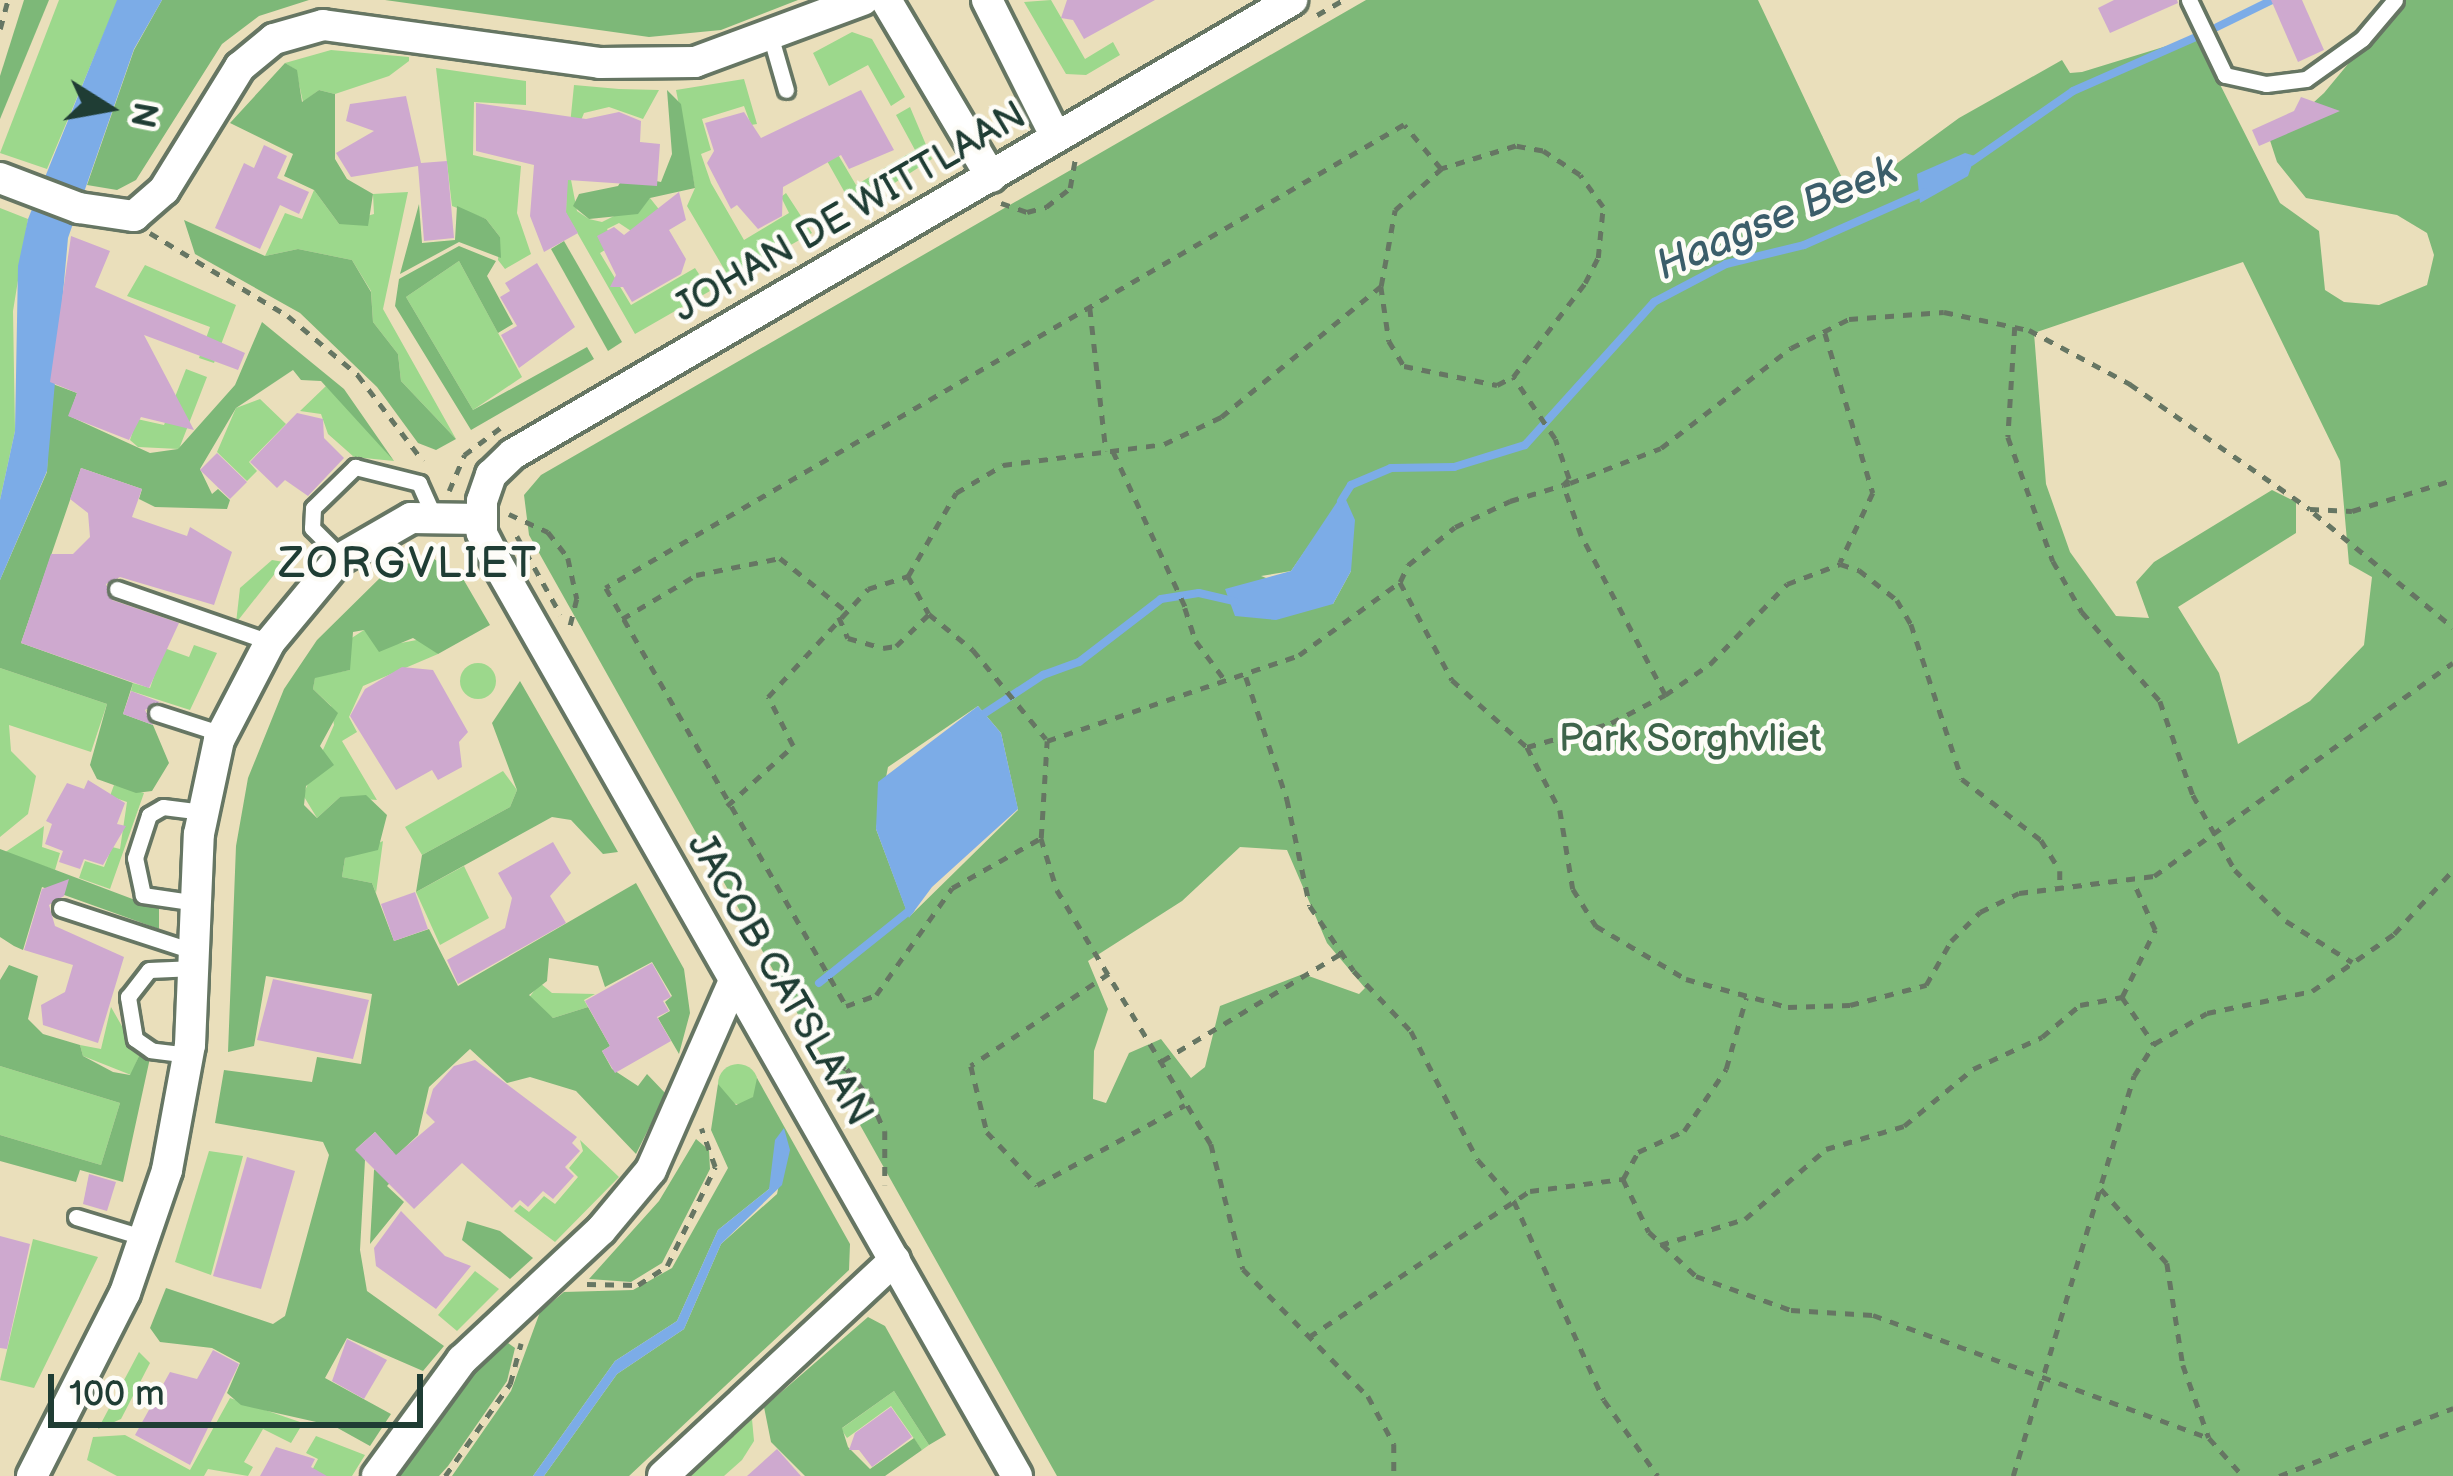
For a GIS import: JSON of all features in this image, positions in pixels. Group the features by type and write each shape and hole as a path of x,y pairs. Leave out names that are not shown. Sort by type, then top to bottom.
{"street":[{"path":"0,178 79,208 134,217 164,190 240,67 274,39 307,30 355,24 647,64 695,62 771,38 863,0"},
{"path":"886,0 993,189"},
{"path":"987,0 1065,145"},
{"name":"JOHAN DE WITTLAAN","path":"495,517 491,475 513,454 993,189 1292,0"},
{"path":"32,1476 84,1383 145,1238 189,1055 203,812 222,734 270,642 341,557 411,518 495,517"},
{"name":"JACOB CATSLAAN","path":"495,517 497,563 1017,1476"},
{"path":"377,1476 432,1394 516,1303 628,1200 685,1102 734,981"},
{"path":"663,1476 895,1260"}],"lane":[{"path":"2189,0 2225,75 2266,84 2306,79 2362,39 2395,0"},
{"path":"771,38 786,90"},
{"path":"341,557 312,528 313,508 355,467 418,483 434,516"},
{"path":"117,589 270,642"},
{"path":"157,713 222,734"},
{"path":"197,903 143,895 135,858 149,815 163,807 203,812"},
{"path":"61,908 198,960"},
{"path":"189,1055 151,1050 135,1039 128,997 149,970 198,960"},
{"path":"76,1217 145,1238"}],"path":[{"path":"0,29 8,0"},
{"path":"1041,838 952,888 876,995 846,1006 822,973 606,588 1404,125 1441,169"},
{"path":"993,189 1027,212 1046,207 1070,188 1065,145"},
{"path":"1516,146 1543,151 1580,175 1603,207 1598,258 1585,284 1513,377 1497,385 1404,366 1389,341 1381,286 1395,210 1441,169 1516,146"},
{"path":"134,217 179,258 288,316 358,375 426,465 452,476"},
{"path":"727,806 793,746 768,697 844,610 868,590 908,576 956,493 985,474 1022,459 1164,444 1221,417 1381,286"},
{"path":"1090,308 1110,452 1178,584 1196,641 1226,681"},
{"path":"1047,741 1299,656 1400,582 1408,565 1455,527 1694,430 1791,348 1849,319 1905,312 2015,327 2130,384 2310,509 2453,628"},
{"path":"2015,327 2006,423 2027,501 2082,612 2160,701 2214,835 2262,901 2352,962"},
{"path":"1825,333 1873,493 1840,564"},
{"path":"1513,377 1555,439 1569,478 1563,485"},
{"path":"2310,509 2352,511 2453,480"},
{"path":"1563,485 1592,561 1665,694"},
{"path":"495,517 548,532 568,558 577,598 569,630"},
{"path":"622,619 696,575 780,558 844,610"},
{"path":"1527,747 1611,723 1665,694 1710,664 1787,584 1840,564 1859,569 1897,600 1962,779 2041,840 2060,871 2060,887"},
{"path":"908,576 929,614 1006,686 1047,741 1041,838 1058,890 1211,1144 1243,1269 1385,1420 1394,1476"},
{"path":"1400,582 1452,680 1527,747 1560,810 1573,889 1596,926 1655,966 1746,998 1850,1005 1926,985 1951,940 1980,913 2019,893 2133,882 2214,835 2452,668"},
{"path":"839,617 848,638 884,648 929,614"},
{"path":"1246,677 1287,800 1310,906 1342,953 1398,1012 1478,1160 1514,1201 1604,1400 1658,1476"},
{"path":"2013,1476 2134,1076 2154,1044 2207,1013 2312,992 2414,916 2453,870"},
{"path":"1660,1245 1745,1219 1826,1149 1904,1126 1973,1069 2042,1036 2063,1015 2122,997 2156,930 2133,882"},
{"path":"1161,1062 1342,953"},
{"path":"1108,974 971,1066 987,1132 1037,1185 1185,1106"},
{"path":"2122,997 2154,1044"},
{"path":"1746,998 1712,1098 1684,1131 1627,1161 1623,1179 1660,1245 1696,1276 1742,1297 1790,1310 1873,1315 2209,1438"},
{"path":"806,1049 847,1069 870,1098 885,1131 884,1190"},
{"path":"545,1277 621,1288 668,1266 715,1167 685,1102"},
{"path":"1309,1337 1530,1191 1623,1179"},
{"path":"2101,1190 2168,1263 2186,1379 2209,1438 2243,1476"},
{"path":"445,1476 510,1384 522,1340 516,1303"},
{"path":"2279,1476 2453,1408"}],"green space":[{"path":"24,0 49,0 0,119 0,76"},
{"path":"59,0 118,0 47,169 0,153"},
{"path":"162,0 309,0 259,16 222,44 136,180 117,190 87,185 134,50"},
{"path":"385,0 798,0 721,30 649,37"},
{"path":"1051,0 1085,59 1113,42 1120,55 1086,75 1066,74 1024,2"},
{"name":"Park Sorghvliet","path":"1366,0 1758,0 1851,197 1959,118 2062,60 2070,73 2082,72 2196,37 2280,203 2319,231 2325,290 2344,302 2379,305 2427,285 2434,255 2427,233 2397,215 2306,198 2277,162 2265,125 2303,112 2324,93 2401,0 2453,0 2453,1476 1057,1476 529,535 524,495 541,475","holes":["2243,262 2340,461 2349,564 2372,577 2364,645 2310,701 2238,744 2219,673 2178,607 2296,533 2296,502 2272,490 2154,562 2136,582 2149,618 2116,616 2070,552 2046,484 2034,333","1344,495 1351,571 1333,604 1261,576 1291,571","978,706 1001,733 1018,810 909,917 876,829 888,767","1240,847 1287,850 1327,943 1365,988 1359,994 1303,974 1220,1006 1205,1067 1191,1078 1161,1039 1129,1053 1106,1103 1093,1099 1094,1051 1108,1009 1088,961 1182,901"]},
{"path":"852,32 872,39 905,97 891,106 868,65 829,86 813,53"},
{"path":"331,50 409,57 409,61 389,76 335,94 319,90 303,102 296,70 285,63"},
{"path":"285,63 297,70 302,102 319,90 335,94 335,159 347,179 373,194 368,226 339,224 314,190 284,176 293,154 230,123"},
{"path":"436,68 526,81 526,105 474,102 473,155 521,166 517,213 531,254 505,269 498,260 500,237 486,219 452,206"},
{"path":"744,79 757,124 751,125 744,106 702,119 711,150 701,154 711,183 744,240 789,213 781,197 786,193 812,233 730,279 687,206 695,188 676,90"},
{"path":"574,85 659,90 643,119 609,107 584,113 567,155"},
{"path":"667,90 681,104 695,188 650,198 638,214 589,219 573,206 579,194 618,186 625,175 661,182 672,154"},
{"path":"910,107 932,159 854,209 822,152 833,146 856,185 915,150 896,115"},
{"path":"567,159 577,211 589,219 602,222 650,198 665,217 634,233 619,223 607,229 615,244 600,253 631,305 695,268 710,291 635,334 566,213"},
{"path":"314,190 339,224 374,214 373,194 408,192 383,309 456,439 401,381 398,354 373,322 371,291 352,260 298,249 265,256 285,213 302,219"},
{"path":"419,204 422,243 455,240 457,206 486,219 500,237 501,258 459,242 400,274"},
{"path":"0,208 28,219 13,311 15,431 0,500"},
{"path":"184,220 265,256 298,249 352,260 371,292 373,322 398,354 401,381 456,439 436,450 418,443 377,387 300,313 195,254"},
{"path":"564,241 622,342 608,351 551,249"},
{"path":"459,246 496,261 487,276 513,324 498,333 459,261 406,297 473,410 587,347 594,359 471,430 395,306 399,279"},
{"path":"459,261 522,377 473,410 406,297"},
{"path":"145,265 236,305 214,363 199,358 210,327 127,296"},
{"path":"262,322 344,389 394,461 321,381 301,380 293,370 236,408 200,469 212,494 218,489 230,500 227,509 155,507 139,499 142,489 81,468 21,643 133,683 123,714 153,725 169,763 152,791 136,793 97,779 90,765 107,704 0,668 0,580 47,472 50,383 77,393 69,416 150,453 178,449 235,385"},
{"path":"186,369 207,377 179,449 138,447 130,440 137,419 164,425"},
{"path":"326,386 394,461 354,457 328,434 321,414 300,411"},
{"path":"260,399 286,424 249,462 257,471 247,481 217,452 236,408"},
{"path":"431,557 462,577 490,625 438,654 413,638 379,652 364,630 353,632 350,670 315,678 313,689 338,713 320,746 334,765 306,786 304,805 317,818 340,797 366,795 387,815 378,850 345,858 342,877 372,883 394,941 429,929 458,986 636,883 684,969 690,1013 679,1054 658,1018 670,1011 665,1002 672,996 652,962 605,987 598,966 549,958 547,981 529,995 553,1018 588,1007 610,1046 602,1051 612,1069 638,1086 647,1074 666,1094 636,1154 576,1091 530,1077 507,1083 470,1049 429,1087 418,1135 400,1152 409,1162 387,1186 404,1202 370,1244 374,1170 393,1152 375,1132 356,1149 365,1160 360,1250 367,1291 444,1346 423,1371 347,1338 325,1378 391,1414 370,1446 334,1426 241,1405 227,1393 240,1363 212,1348 160,1342 150,1328 166,1288 273,1324 285,1316 329,1155 323,1142 215,1123 224,1070 312,1082 317,1057 361,1064 372,994 266,976 254,1046 228,1052 236,846 248,778 284,689 317,640 389,569"},
{"path":"272,560 284,562 236,623 240,588"},
{"path":"364,630 390,645 422,639 438,654 363,686 349,717 357,732 342,741 377,800 340,797 317,818 303,795 334,725 331,706 313,689 315,677 350,670 347,641"},
{"path":"194,645 217,653 190,710 131,691 133,683 150,688 164,648 189,657"},
{"path":"478,663 491,668 496,681 491,694 478,699 465,694 460,681 465,668"},
{"path":"0,668 107,704 91,752 9,725 11,751 36,776 28,814 0,837"},
{"path":"520,681 618,852 603,854 571,820 552,817 416,892 422,855 510,807 517,790 492,723"},
{"path":"503,771 517,790 510,807 422,855 405,827"},
{"path":"114,785 144,793 110,889 79,878 85,861 104,867 112,847 120,849 127,802 110,796"},
{"path":"44,826 42,847 60,853 55,870 4,853"},
{"path":"383,841 376,893 372,883 342,877 345,858"},
{"path":"0,849 159,909 159,929 42,887 23,950 14,946 0,937"},
{"path":"464,866 489,918 440,945 416,892"},
{"path":"9,965 38,976 28,1019 43,1034 80,1045 83,1056 113,1072 130,1075 139,1056 150,1058 123,1182 80,1170 76,1182 0,1161 0,1135 101,1165 120,1103 0,1066 0,980"},
{"path":"540,983 552,993 595,994 584,1000 588,1007 553,1018 528,999"},
{"path":"111,1007 139,1056 131,1075 83,1056 80,1045 101,1049"},
{"path":"738,1064 752,1070 758,1084 752,1098 738,1104 724,1098 718,1084 724,1070"},
{"path":"0,1066 120,1103 101,1165 0,1135"},
{"path":"757,1078 850,1244 849,1270 629,1476 544,1476 617,1374 684,1329 721,1244 777,1194 788,1144 769,1189 718,1230 677,1321 615,1361 533,1476 452,1476 511,1391 540,1312 564,1292 633,1290 672,1268 728,1168 711,1130 718,1084 736,1105 753,1097"},
{"path":"696,1139 709,1150 710,1169 662,1263 631,1282 589,1279 659,1201"},
{"path":"580,1140 619,1177 555,1242 514,1211 520,1205 529,1212 544,1196 555,1204 578,1177 569,1168 583,1151"},
{"path":"209,1151 243,1156 211,1275 175,1262"},
{"path":"467,1221 500,1231 533,1258 510,1279 462,1240"},
{"path":"33,1239 98,1257 34,1388 0,1380"},
{"path":"475,1271 499,1289 457,1331 438,1315"},
{"path":"868,1317 885,1326 946,1435 929,1445 894,1391 842,1428 848,1447 870,1469 914,1438 922,1450 885,1476 805,1476 771,1442 764,1407"},
{"path":"508,1343 515,1348 507,1381 448,1466 439,1476 394,1476 458,1386"},
{"path":"139,1352 150,1363 121,1419 98,1429"},
{"path":"894,1391 929,1445 922,1450 891,1406 847,1438 841,1429"},
{"path":"230,1398 303,1423 291,1443 263,1429 244,1462 253,1467 248,1476 208,1469 204,1476 117,1476 87,1460 93,1437 125,1435 190,1470"},
{"path":"752,1419 754,1441 742,1460 724,1476 691,1476"},
{"path":"316,1436 365,1455 352,1476 309,1476 318,1459 306,1453"}],"water":[{"path":"117,0 162,0 134,49 68,238 47,471 0,580 0,500 15,431 18,266 28,219"},
{"path":"1965,153 1975,156 1968,176 1920,203 1917,174"},
{"path":"1343,493 1355,520 1351,571 1333,604 1276,620 1235,616 1225,589 1291,571"},
{"path":"978,706 1001,733 1018,809 932,887 909,918 876,829 878,782"},
{"path":"784,1128 790,1150 782,1185 721,1244 684,1329 617,1374 544,1476 533,1476 615,1361 677,1321 718,1230 769,1189 775,1140"}],"building":[{"path":"1067,0 1155,0 1084,39 1073,20 1061,18"},
{"path":"2114,0 2178,3 2110,33 2098,8"},
{"path":"2271,0 2302,0 2324,50 2298,62"},
{"path":"861,90 894,150 849,169 841,155 783,187 782,216 758,229 737,205 731,209 707,163 714,151 705,123 744,112 761,138"},
{"path":"406,96 421,163 447,161 454,238 424,241 418,166 351,177 336,153 374,131 346,121 350,104"},
{"path":"2301,97 2340,111 2259,146 2252,130 2294,111"},
{"path":"476,103 586,119 619,112 641,121 640,142 660,144 657,186 568,180 566,212 578,233 544,252 530,216 534,165 476,151"},
{"path":"264,145 287,156 277,178 309,192 299,214 280,205 260,249 215,228 244,163 254,168"},
{"path":"679,192 686,220 669,230 686,259 681,274 632,302 623,287 610,287 616,275 597,236 614,227 624,235"},
{"path":"71,236 110,251 95,287 245,353 238,370 144,335 194,430 141,417 129,440 68,416 77,393 50,382"},
{"path":"537,263 575,327 519,368 501,335 517,326 500,297 510,291 505,283"},
{"path":"297,413 323,419 324,438 344,458 308,496 285,480 277,488 250,462"},
{"path":"217,453 247,482 230,499 200,470"},
{"path":"81,468 142,489 132,517 187,536 190,527 232,552 214,605 120,577 106,584 112,600 179,623 149,688 21,643 51,554 73,554 90,537 88,513 70,499"},
{"path":"402,667 433,670 468,732 459,742 462,767 438,780 432,770 396,790 350,716 365,689"},
{"path":"131,691 160,702 145,710 153,725 123,714"},
{"path":"88,780 125,803 117,824 126,826 103,865 84,859 80,869 59,862 63,851 45,844 52,824 46,821 67,783 84,789"},
{"path":"553,842 571,873 550,896 566,923 458,984 447,960 505,928 512,898 498,873"},
{"path":"69,879 64,896 49,905 55,926 124,957 98,1043 43,1025 41,1005 65,992 73,965 24,950 42,889"},
{"path":"415,892 428,929 394,941 381,904"},
{"path":"652,963 671,997 663,1001 669,1011 657,1017 671,1041 615,1073 602,1051 610,1046 585,1001"},
{"path":"273,979 369,1000 353,1059 257,1040"},
{"path":"475,1060 577,1137 572,1143 580,1151 565,1167 574,1176 553,1199 543,1191 528,1207 520,1200 512,1208 462,1163 414,1209 355,1150 375,1132 396,1155 435,1122 426,1113 433,1089 454,1066"},
{"path":"247,1157 295,1171 261,1289 213,1276"},
{"path":"89,1174 116,1182 107,1211 83,1204"},
{"path":"401,1211 445,1256 471,1266 436,1309 376,1266 374,1248"},
{"path":"0,1236 30,1244 7,1349 0,1348"},
{"path":"347,1339 387,1360 364,1399 332,1381"},
{"path":"213,1350 239,1364 190,1465 135,1435 170,1372 197,1379"},
{"path":"891,1407 912,1437 872,1467 859,1450 849,1450 855,1433"},
{"path":"276,1447 315,1459 311,1467 327,1476 260,1476"},
{"path":"777,1449 801,1476 747,1476"}],"waterway":[{"name":"Haagse Beek","path":"2217,27 2272,0"},
{"name":"Haagse Beek","path":"1971,162 2073,91 2196,37"},
{"name":"Haagse Beek","path":"1341,501 1351,485 1391,468 1454,467 1525,445 1654,302 1726,264 1804,245 1924,192"},
{"name":"Haagse Beek","path":"979,717 1043,675 1079,662 1161,599 1199,593 1235,601"},
{"name":"Haagse Beek","path":"819,983 910,910"}],"district":[{"name":"ZORGVLIET","path":"409,565"}]}
